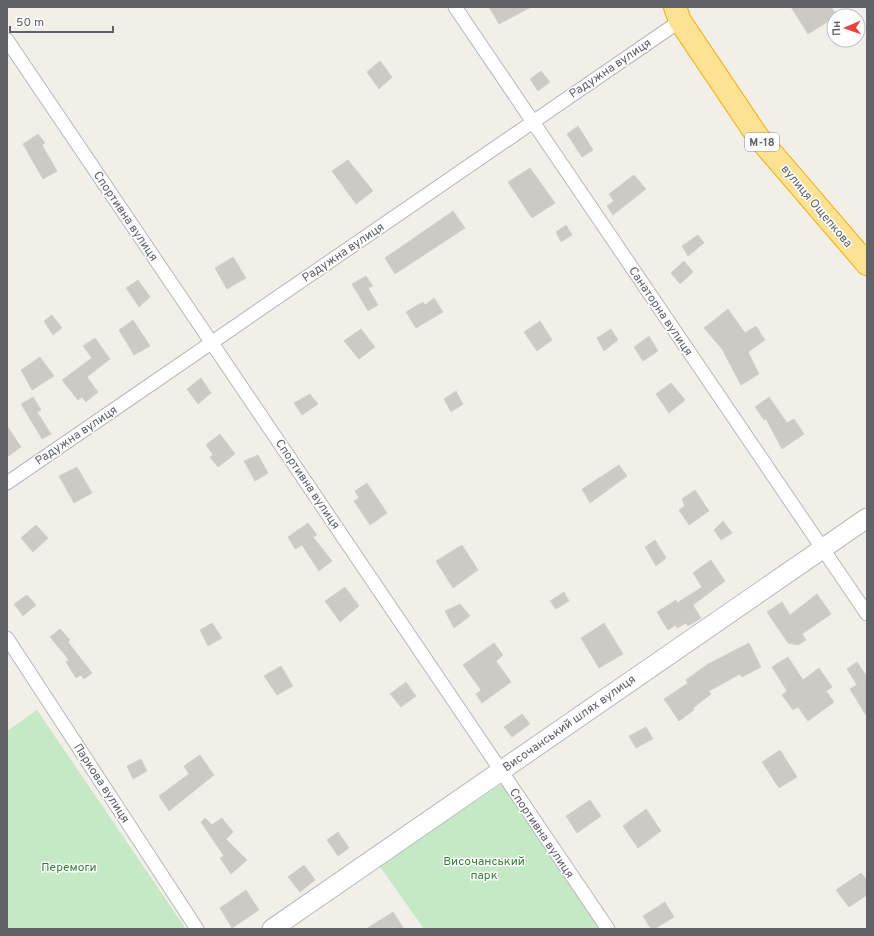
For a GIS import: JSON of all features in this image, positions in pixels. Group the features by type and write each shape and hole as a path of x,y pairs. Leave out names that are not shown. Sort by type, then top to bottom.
{"highway":[{"name":"вулиця Ощепкова","path":"677,14 758,137 867,263"}],"street":[{"name":"Санаторна вулиця","path":"455,7 867,614"},
{"name":"Радужна вулиця","path":"7,483 532,122 677,14"},
{"name":"Спортивна вулиця","path":"7,40 608,929"},
{"name":"Височанський шлях вулиця","path":"272,929 867,518"},
{"name":"Паркова вулиця","path":"7,638 197,929"}],"green space":[{"name":"Перемоги","path":"37,710 186,929 7,929 7,731"},
{"name":"Височанський парк","path":"503,783 600,929 424,929 379,865"}],"building":[{"path":"489,7 531,7 499,24"},
{"path":"791,7 831,7 832,8 826,8 826,23 808,34"},
{"path":"380,61 392,77 379,89 367,72"},
{"path":"541,71 550,82 538,91 530,79"},
{"path":"578,126 593,150 582,157 567,134"},
{"path":"38,134 45,143 42,145 57,171 43,179 23,144"},
{"path":"348,160 373,191 356,204 332,171"},
{"path":"530,168 555,203 532,218 508,182"},
{"path":"634,175 646,189 613,215 607,206 614,201 609,194"},
{"path":"453,211 465,228 395,274 385,258"},
{"path":"566,225 572,235 561,242 556,232"},
{"path":"698,235 704,243 688,256 682,246"},
{"path":"233,257 246,278 227,289 215,268"},
{"path":"684,261 693,272 680,284 671,273"},
{"path":"366,276 373,286 368,288 378,305 368,311 352,284"},
{"path":"138,280 150,297 139,307 126,288"},
{"path":"434,298 443,312 416,328 406,312 423,302 425,305"},
{"path":"728,309 745,333 756,326 765,340 748,352 759,374 741,385 722,349 704,328"},
{"path":"52,315 62,328 53,335 44,321"},
{"path":"133,320 150,346 134,355 119,330"},
{"path":"540,321 552,340 537,351 524,332"},
{"path":"361,329 375,347 359,359 344,341"},
{"path":"611,329 618,340 604,351 597,338"},
{"path":"649,336 658,351 643,361 634,347"},
{"path":"95,338 110,359 87,377 98,392 86,402 82,397 78,400 62,380 92,358 83,346"},
{"path":"40,357 54,376 32,390 21,370"},
{"path":"201,378 211,393 198,404 187,389"},
{"path":"671,383 685,400 669,413 656,394"},
{"path":"456,391 463,404 451,412 444,399"},
{"path":"310,394 318,404 302,415 294,403"},
{"path":"33,397 41,410 37,412 51,434 42,439 21,404"},
{"path":"769,397 787,423 794,419 804,434 782,449 766,419 764,420 755,407"},
{"path":"7,426 21,447 7,457"},
{"path":"220,434 235,454 218,467 210,457 213,455 206,445"},
{"path":"258,455 268,473 255,481 244,461"},
{"path":"619,465 627,476 590,503 582,489"},
{"path":"77,467 92,493 74,503 59,476"},
{"path":"367,483 387,513 370,525 354,501 359,498 355,491"},
{"path":"695,490 709,511 689,525 679,510 685,506 682,499"},
{"path":"723,521 732,533 721,540 714,530"},
{"path":"308,523 317,535 313,537 332,561 319,571 302,545 295,549 288,537"},
{"path":"36,525 48,538 33,552 21,538"},
{"path":"655,540 666,558 656,566 645,547"},
{"path":"462,545 478,570 453,588 436,561"},
{"path":"711,560 725,581 693,605 701,618 688,626 686,623 677,628 676,625 668,630 657,612 676,600 677,603 702,587 693,573"},
{"path":"345,587 359,606 340,622 325,601"},
{"path":"564,592 569,601 556,609 550,601"},
{"path":"817,594 831,614 802,634 806,640 798,645 788,643 767,612 782,602 790,615"},
{"path":"27,595 36,605 23,616 14,604"},
{"path":"460,604 470,616 454,628 445,611"},
{"path":"212,623 222,638 208,646 200,630"},
{"path":"604,623 623,654 599,668 581,638"},
{"path":"60,629 70,640 68,642 92,673 84,679 81,675 76,678 66,662 69,660 50,637"},
{"path":"494,643 503,655 496,661 511,682 482,703 476,694 481,690 463,665"},
{"path":"749,643 761,667 742,677 740,674 709,691 711,694 693,708 694,710 679,721 664,699 688,683 686,680 708,664"},
{"path":"788,657 803,680 819,668 832,687 826,691 834,702 808,721 798,707 793,710 782,695 787,691 772,667"},
{"path":"857,662 867,677 867,717 850,689 857,685 847,669"},
{"path":"281,666 293,686 277,695 264,676"},
{"path":"406,682 416,696 401,707 390,694"},
{"path":"522,714 530,724 512,737 504,727"},
{"path":"646,727 653,739 636,748 629,736"},
{"path":"780,750 797,777 779,788 762,762"},
{"path":"200,755 214,775 169,811 159,796 189,774 184,766"},
{"path":"141,759 147,771 133,779 127,766"},
{"path":"590,800 601,816 577,833 566,816"},
{"path":"646,809 661,831 638,848 623,826"},
{"path":"205,818 212,825 222,818 233,832 226,839 247,860 231,874 220,858 224,856 201,822"},
{"path":"338,832 349,848 338,856 327,840"},
{"path":"304,865 315,880 300,892 288,877"},
{"path":"861,873 867,880 867,895 849,907 836,890"},
{"path":"246,890 259,910 232,928 220,908"},
{"path":"665,902 674,917 654,929 651,929 643,916"},
{"path":"393,912 404,929 366,929"}]}
